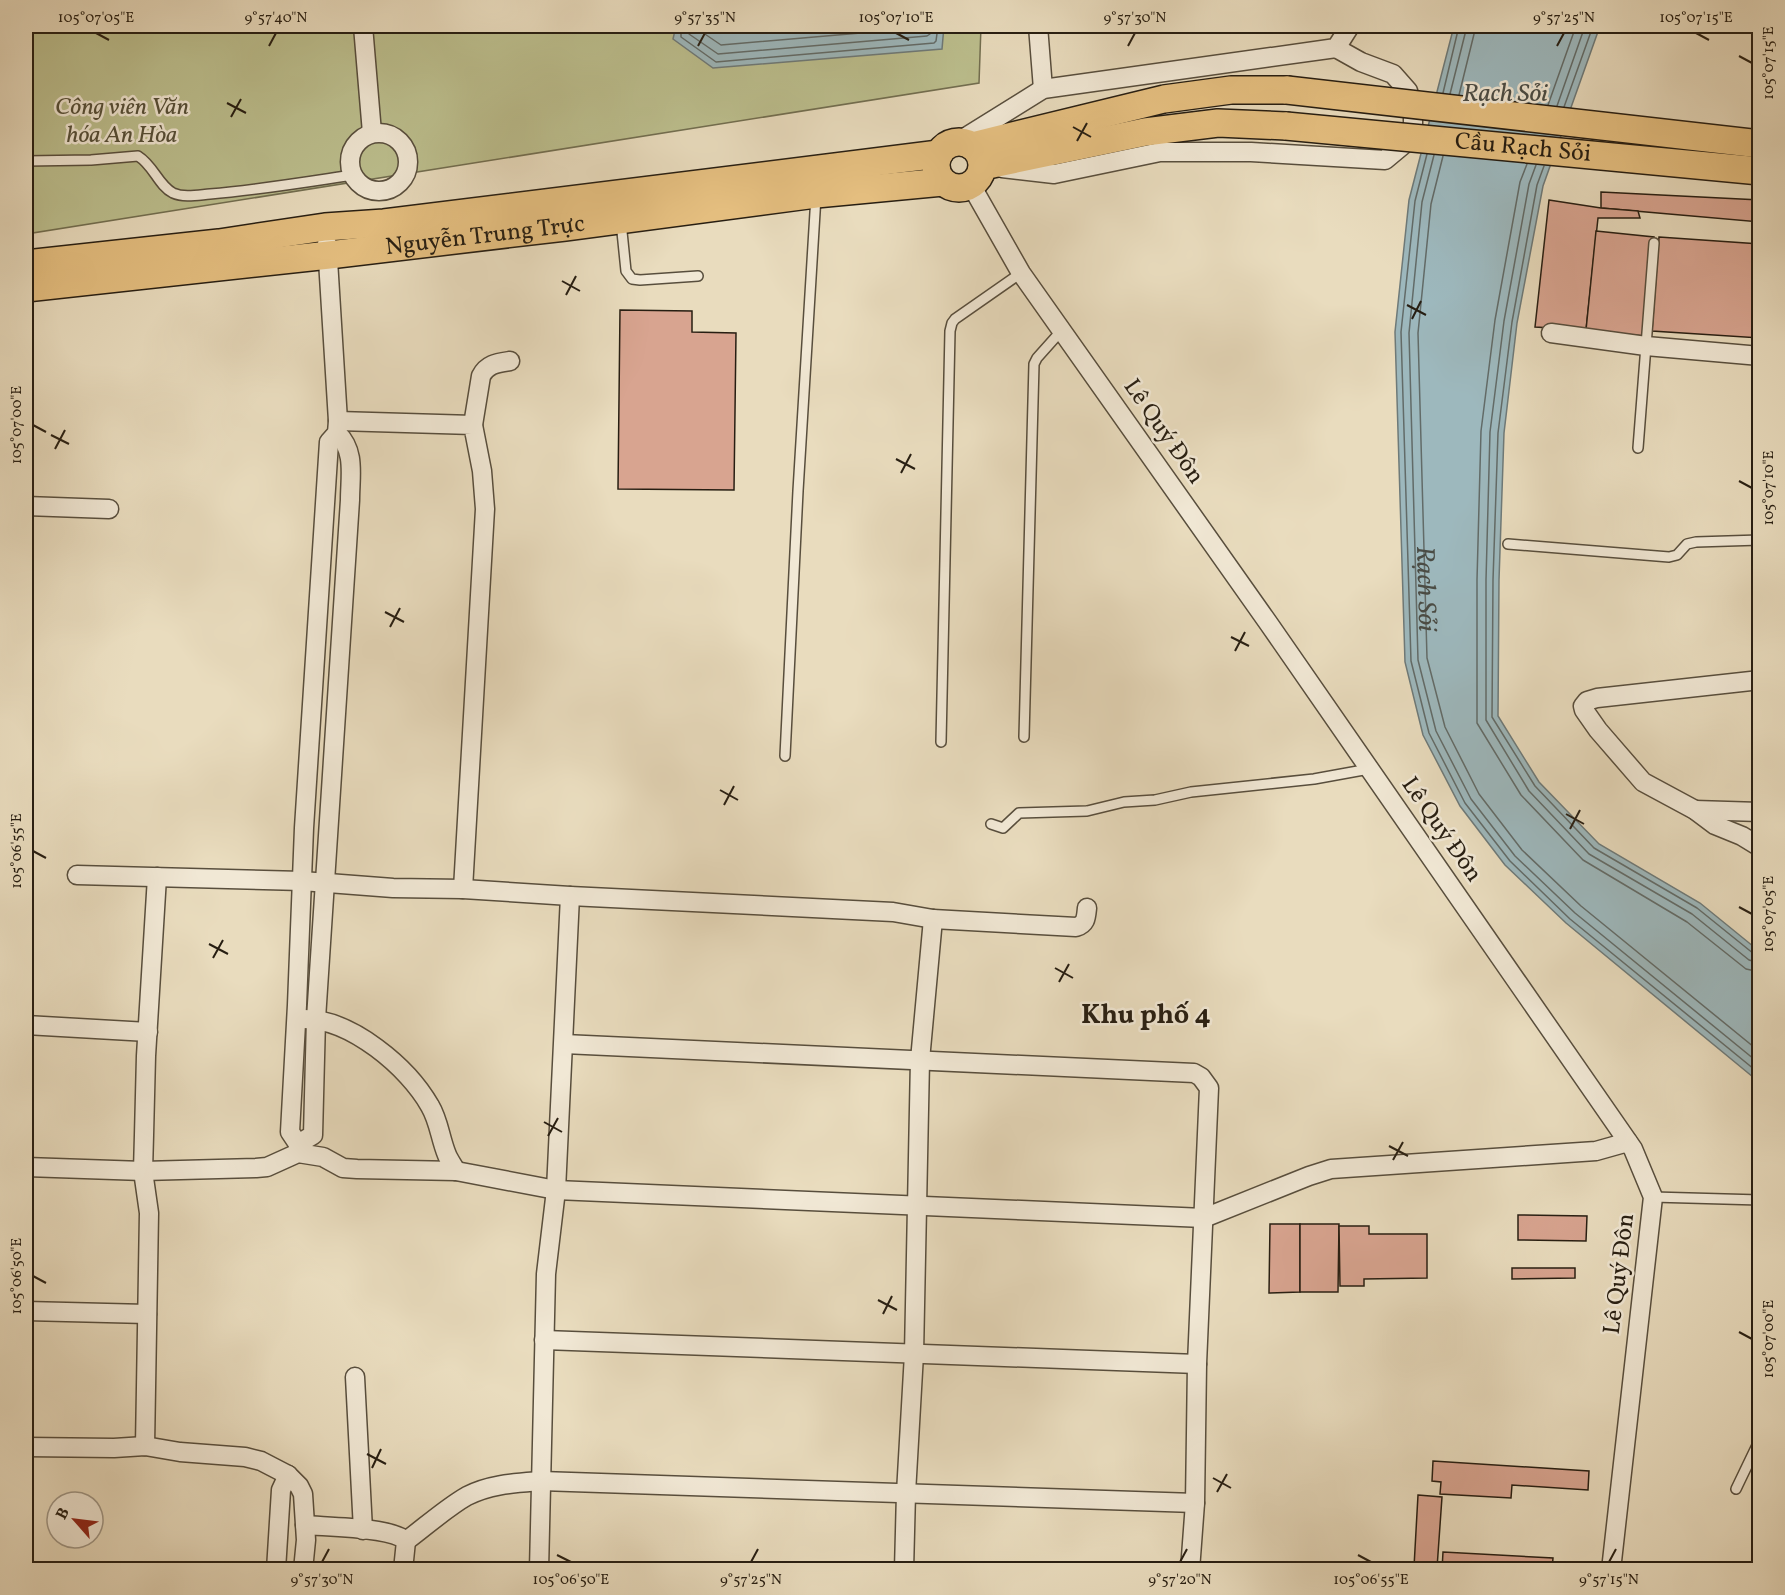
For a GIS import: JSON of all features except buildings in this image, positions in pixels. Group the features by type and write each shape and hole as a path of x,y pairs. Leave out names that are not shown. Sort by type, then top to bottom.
{"main road":[{"name":"Nguyễn Trung Trực","path":"26,288 220,255 325,227 385,235 621,220 816,194 943,182 936,169 1164,99 1231,90 1287,90"},
{"name":"Cầu Rạch Sỏi","path":"1287,90 1760,144"},
{"name":"Nguyễn Trung Trực","path":"26,264 220,255 329,255 385,235 965,159 1145,132 1218,123 1286,126"},
{"name":"Cầu Rạch Sỏi","path":"1286,126 1760,171"}],"street":[{"path":"363,26 372,133"},
{"path":"1038,26 1043,89"},
{"path":"1335,48 1350,26"},
{"path":"1335,48 1361,62 1393,74 1408,91 1413,112 1413,130 1403,145 1385,160 1251,153 1160,152 1054,174 965,159 1043,89 1335,48"},
{"path":"372,133 385,133 397,138 406,148 409,161 406,174 398,184 387,190 374,191 362,185 353,175 350,162 352,149 360,139 372,133"},
{"name":"Lê Quý Đôn","path":"965,159 1021,273 1370,769 1633,1149 1653,1197 1611,1569"},
{"path":"380,190 385,235"},
{"path":"26,1167 143,1171 267,1167 298,1148 313,1135 316,1019 350,500 350,452 337,427 329,255 325,227"},
{"path":"1551,333 1646,346 1760,356"},
{"path":"463,889 485,509 482,471 473,425 483,372 487,367 496,363 510,361"},
{"path":"337,427 473,425"},
{"path":"337,427 329,442 302,881 290,1132 298,1148 323,1157 343,1168 456,1171 556,1190 1204,1218 1331,1169 1596,1151 1628,1142"},
{"path":"26,507 109,509"},
{"path":"1759,675 1597,698 1587,701 1583,706 1598,730 1643,782 1695,810 1715,825 1742,836 1760,848"},
{"path":"1695,810 1760,812"},
{"path":"77,875 302,881 393,888 463,889 893,912 933,919 1076,927 1082,926 1085,921 1087,908"},
{"path":"145,1446 149,1213 143,1171 157,877"},
{"path":"539,1569 546,1274 556,1190 570,896"},
{"path":"904,1569 914,1354 920,1060 933,919"},
{"path":"296,1019 316,1019 358,1035 372,1043 394,1063 430,1105 438,1122 447,1154 456,1171"},
{"path":"26,1025 148,1032"},
{"path":"564,1044 1194,1073 1201,1077 1209,1088 1197,1364 1195,1503 1190,1569"},
{"path":"26,1311 147,1314"},
{"path":"544,1340 1197,1364"},
{"path":"355,1377 363,1530"},
{"path":"26,1447 145,1446 180,1452 244,1456 261,1461 288,1475 299,1486 303,1494 306,1540 303,1569"},
{"path":"276,1569 281,1490 288,1475"},
{"path":"403,1569 406,1541 467,1496 498,1486 541,1481 1195,1503"},
{"path":"305,1526 363,1530 401,1536 406,1541"}],"lane":[{"path":"26,162 138,156 153,170 164,186 182,196 240,191 353,175"},
{"path":"785,756 816,194"},
{"path":"621,220 628,276 636,280 698,276"},
{"path":"1638,448 1654,243"},
{"path":"940,742 951,323 1021,273"},
{"path":"1024,737 1034,364 1062,330"},
{"path":"1508,543 1669,557 1677,555 1687,544 1696,542 1760,540"},
{"path":"991,824 1005,827 1019,813 1087,811 1124,802 1155,800 1191,792 1314,779 1370,769"},
{"path":"1653,1197 1760,1200"},
{"path":"1736,1489 1760,1439"}],"green space":[{"name":"Công viên Văn hóa An Hòa","path":"26,26 981,26 979,83 26,234"}],"water":[{"path":"676,26 944,26 942,49 713,68 673,39"},
{"name":"Rạch Sỏi","path":"1454,26 1600,26 1543,186 1517,323 1504,433 1499,580 1498,716 1539,782 1599,844 1700,903 1759,951 1759,1082 1566,923 1505,865 1460,806 1423,735 1405,662 1395,332 1409,200"}],"district":[{"name":"Khu phố 4","path":"1146,1016"}]}
